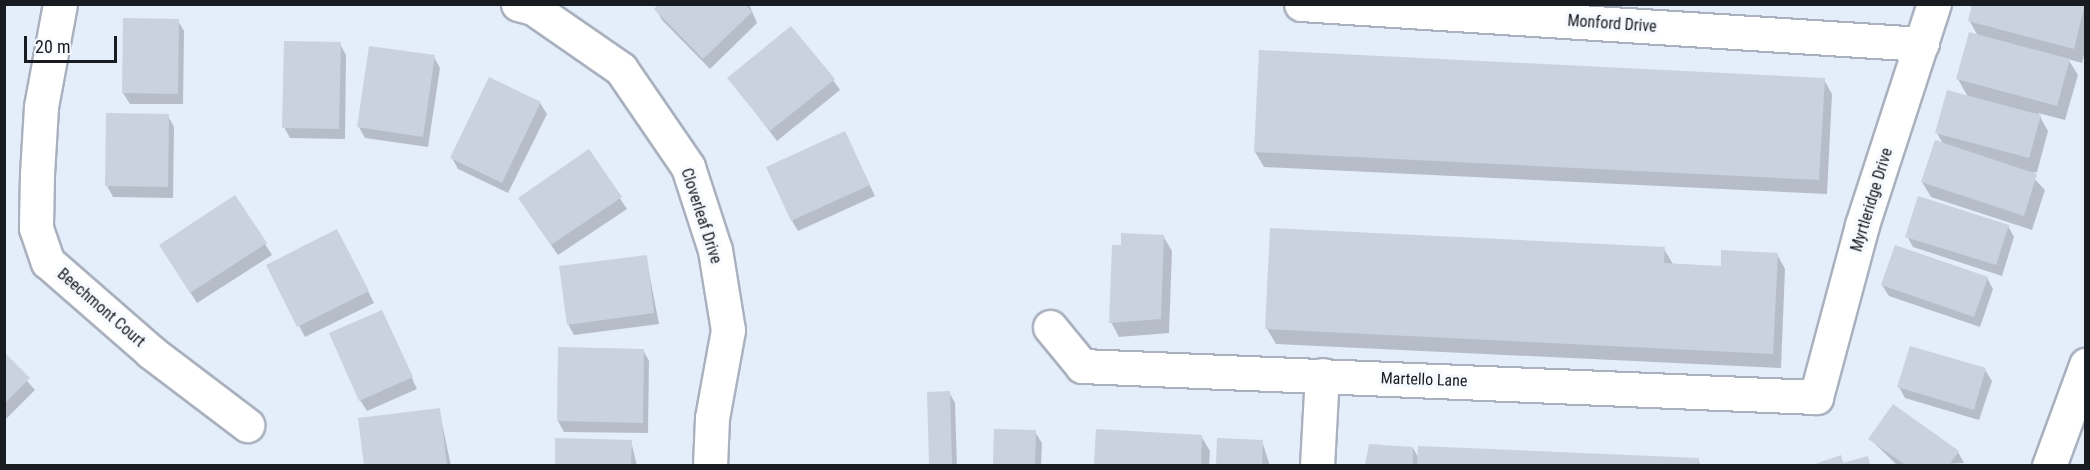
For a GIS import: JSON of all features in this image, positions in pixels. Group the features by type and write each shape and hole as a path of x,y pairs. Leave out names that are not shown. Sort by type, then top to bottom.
{"street":[{"name":"Beechmont Court","path":"60,4 41,106 37,174 36,228 48,262 151,352 247,425"},
{"name":"Cloverleaf Drive","path":"518,4 533,8 621,69 688,167 715,250 728,330 712,418 710,465"},
{"name":"Myrtleridge Drive","path":"1816,397 1862,225 1934,4"},
{"name":"Monford Drive","path":"1301,5 1922,44"},
{"name":"Martello Lane","path":"1050,327 1082,366 1816,397"},
{"path":"2049,465 2085,365"},
{"path":"1317,465 1322,375"}],"building":[{"path":"658,4 745,4 752,12 703,59 654,9"},
{"path":"1972,4 2085,4 2074,49 1968,21"},
{"path":"123,18 179,19 178,94 122,93"},
{"path":"791,26 835,79 770,131 727,78"},
{"path":"1969,32 2070,59 2057,106 1956,79"},
{"path":"284,41 341,42 339,129 282,128"},
{"path":"369,46 435,55 423,137 357,127"},
{"path":"1259,50 1825,78 1819,180 1254,152"},
{"path":"489,77 541,102 502,183 450,158"},
{"path":"1947,90 2041,115 2029,158 1935,133"},
{"path":"106,113 169,114 168,187 105,186"},
{"path":"845,131 870,185 791,221 766,167"},
{"path":"1935,140 2037,174 2024,216 1921,182"},
{"path":"589,149 622,197 551,245 518,198"},
{"path":"235,195 267,243 190,293 159,245"},
{"path":"1918,196 2009,225 1996,265 1905,237"},
{"path":"1270,228 1665,247 1664,263 1721,266 1721,250 1778,253 1773,354 1265,329"},
{"path":"337,229 369,291 297,327 266,265"},
{"path":"1121,233 1164,235 1161,319 1109,323 1112,245 1121,245"},
{"path":"1895,245 1988,277 1974,317 1881,285"},
{"path":"647,255 654,313 567,325 559,266"},
{"path":"382,310 413,377 359,401 329,333"},
{"path":"1910,346 1986,368 1974,410 1897,387"},
{"path":"558,347 644,349 643,423 557,421"},
{"path":"4,352 30,378 4,404"},
{"path":"950,391 952,465 929,465 927,392"},
{"path":"1893,404 1959,451 1949,465 1906,465 1868,439"},
{"path":"440,408 447,465 364,465 358,418"},
{"path":"994,429 1036,430 1035,465 993,465"},
{"path":"1096,429 1202,435 1201,465 1094,465"},
{"path":"555,438 632,440 631,465 555,465"},
{"path":"1217,438 1263,440 1262,465 1216,465"},
{"path":"1369,444 1413,447 1413,465 1365,465"},
{"path":"1418,446 1699,458 1698,465 1417,465"},
{"path":"1841,455 1843,463 1868,456 1870,465 1812,465"}]}
